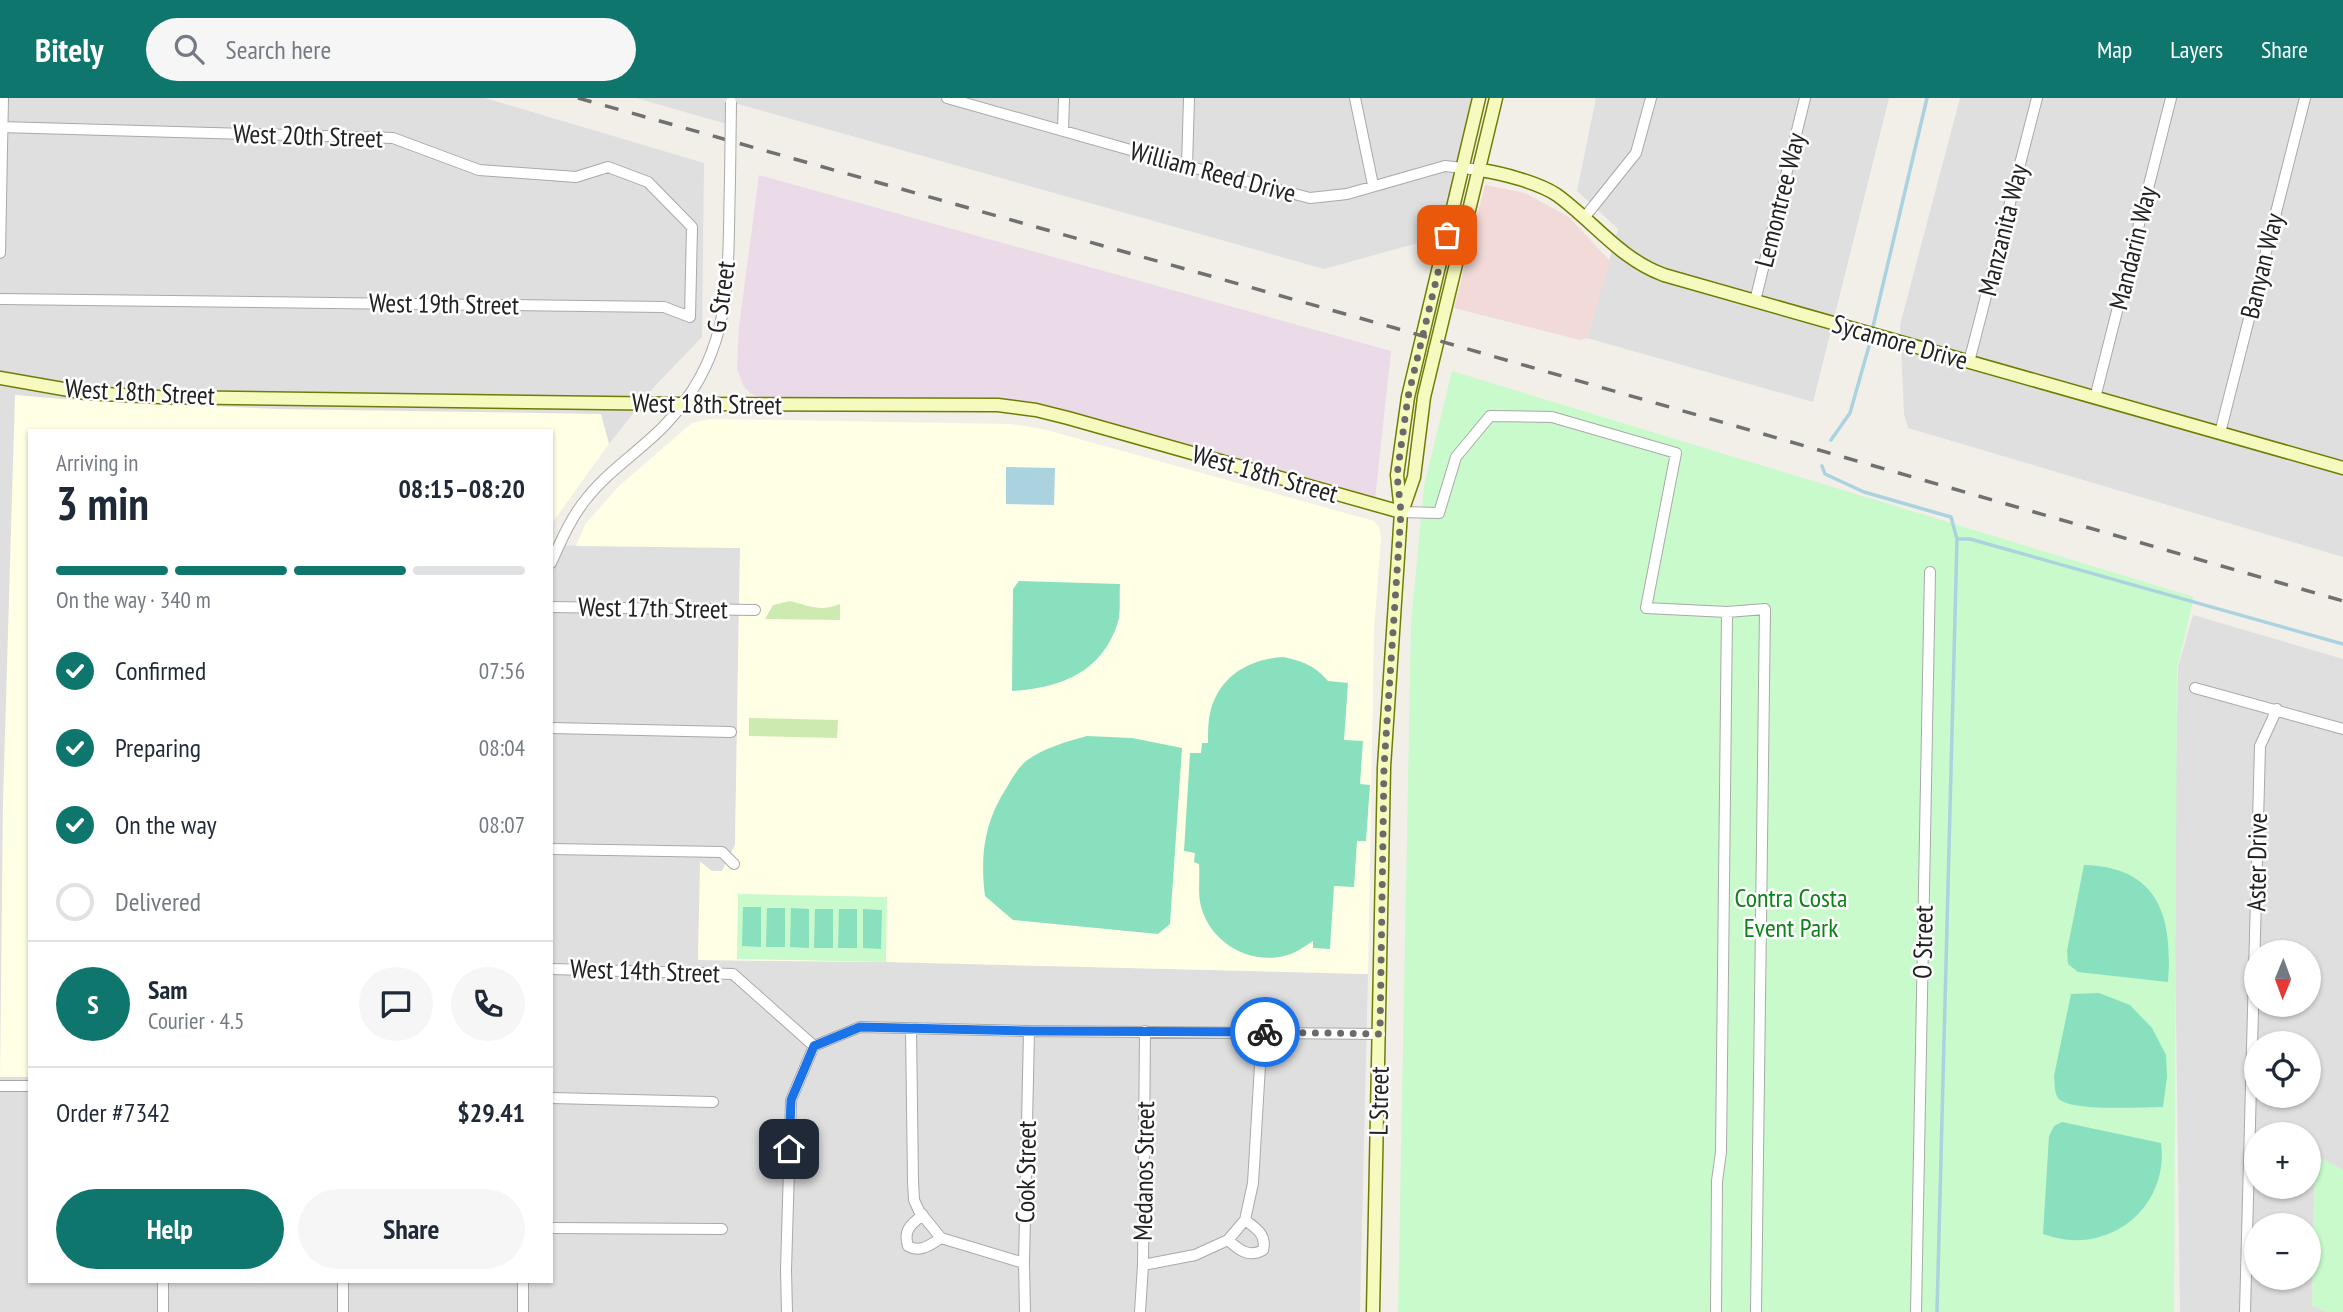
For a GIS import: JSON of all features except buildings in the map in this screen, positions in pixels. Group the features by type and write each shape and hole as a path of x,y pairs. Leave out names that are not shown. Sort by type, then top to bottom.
{"street":[{"path":"0,253 3,98"},
{"name":"William Reed Drive","path":"947,98 1310,198 1346,194 1445,166 1480,170"},
{"path":"1063,131 1064,98"},
{"path":"1187,166 1188,98"},
{"path":"1355,98 1373,185"},
{"name":"L Street","path":"1373,1312 1384,767 1401,512 1397,475 1408,397 1479,98"},
{"name":"L Street","path":"1401,512 1415,477 1424,397 1496,98"},
{"path":"1584,218 1636,153 1651,98"},
{"name":"Lemontree Way","path":"1755,301 1805,98"},
{"name":"Manzanita Way","path":"1969,362 2037,98"},
{"name":"Mandarin Way","path":"2095,398 2171,98"},
{"name":"Banyan Way","path":"2220,433 2305,98"},
{"name":"G Street","path":"553,560 570,522 586,499 664,426 682,404 712,354 721,328 727,280 731,100"},
{"name":"West 20th Street","path":"1,127 393,138 479,170 576,177 608,167"},
{"name":"West 19th Street","path":"0,299 664,307 690,317 692,227 648,182 608,167"},
{"name":"Sycamore Drive","path":"1480,170 1524,181 1548,191 1584,218 1619,250 1650,270 2343,468"},
{"name":"West 18th Street","path":"0,378 86,393 159,397 998,405 1036,410 1401,512"},
{"path":"1401,512 1439,513 1456,457 1490,416 1552,417 1676,453 1646,608 1727,612 1765,609 1756,1312"},
{"name":"O Street","path":"1916,1312 1930,572"},
{"name":"West 17th Street","path":"553,607 755,610"},
{"path":"1716,1312 1717,1181 1721,1152 1727,612"},
{"path":"2195,688 2343,729"},
{"name":"Aster Drive","path":"2245,1312 2260,746 2277,709"},
{"path":"553,728 731,732"},
{"path":"553,849 722,852 734,863"},
{"name":"West 14th Street","path":"553,969 733,974 814,1046"},
{"path":"787,1312 791,1100 814,1046 860,1027 1380,1034"},
{"path":"911,1028 914,1200 941,1238 1024,1264"},
{"name":"Cook Street","path":"1026,1312 1024,1264 1029,1031"},
{"name":"Medanos Street","path":"1140,1312 1143,1265 1145,1031"},
{"path":"1143,1265 1195,1255 1228,1240 1245,1220 1253,1183 1262,1032"},
{"path":"0,1086 28,1086"},
{"path":"553,1098 713,1102"},
{"path":"923,1215 909,1226 905,1236 908,1246 914,1250 924,1248 941,1238"},
{"path":"1228,1240 1246,1253 1255,1254 1263,1250 1265,1242 1259,1230 1245,1220"},
{"path":"553,1228 722,1229"},
{"path":"163,1283 163,1312"},
{"path":"343,1283 343,1312"},
{"path":"523,1283 523,1312"}],"shaded area":[{"path":"0,98 485,98 704,163 702,337 654,387 553,522 553,429 28,429 28,1283 553,1283 553,545 740,548 735,845 722,871 712,871 701,862 698,960 1368,974 1360,1312 0,1312"},
{"path":"636,98 1479,98 1447,235 1324,269 731,102 730,125"},
{"path":"1596,98 1889,98 1813,402 1587,338 1618,229 1577,191"},
{"path":"1960,98 2343,98 2343,557 1908,428 1904,414 1900,325"},
{"path":"759,175 1391,351 1375,500 1050,407 1012,403 762,398 751,394 743,385 737,368 739,327"},
{"path":"1485,185 1525,193 1569,217 1610,261 1587,338 1580,340 1454,308"},
{"path":"15,395 277,409 601,414 609,444 553,522 553,429 28,429 28,1077 0,1077 3,802"},
{"path":"710,419 1011,424 1047,430 1374,521 1379,527 1381,537 1374,630 1368,974 698,960 700,862 712,871 722,871 735,845 740,548 576,546 586,523 620,485 692,423"},
{"path":"2193,615 2343,659 2343,1170 2321,1159 2321,1122 2244,1122 2244,1199 2314,1199 2314,1213 2244,1213 2244,1290 2312,1290 2312,1305 2326,1312 2180,1312 2174,869 2178,667"}],"green space":[{"name":"Contra Costa Event Park","path":"1452,371 2194,597 2177,669 2174,1312 1398,1312 1411,624 1424,486"},
{"path":"1019,581 1120,584 1119,613 1111,639 1090,665 1077,674 1047,686 1012,691 1013,589"},
{"path":"790,601 821,608 840,604 840,620 765,619 773,605"},
{"path":"1283,657 1308,665 1328,681 1348,683 1344,740 1363,741 1360,784 1370,785 1366,841 1357,841 1354,887 1334,886 1330,949 1313,948 1313,941 1291,954 1270,958 1256,957 1231,947 1211,928 1200,902 1199,864 1194,862 1195,853 1184,851 1190,753 1201,753 1202,743 1208,743 1209,717 1216,697 1229,678 1248,665"},
{"path":"749,718 838,720 837,738 749,736"},
{"path":"1087,736 1132,738 1182,748 1170,924 1158,934 1013,920 985,896 983,867 989,826 999,800 1013,777 1026,761 1040,752"},
{"path":"2084,865 2109,868 2129,875 2145,886 2156,900 2168,937 2168,982 2078,972 2068,964 2067,951"},
{"path":"738,894 887,897 886,962 737,959"},
{"path":"743,907 761,907 761,947 742,946"},
{"path":"767,908 785,908 785,947 766,947"},
{"path":"791,908 809,909 809,948 790,947"},
{"path":"815,909 833,909 833,948 814,948"},
{"path":"839,909 857,909 857,948 838,948"},
{"path":"863,909 882,910 881,949 863,948"},
{"path":"2099,993 2130,1005 2152,1028 2166,1055 2167,1077 2163,1107 2091,1107 2058,1098 2054,1076 2071,994"},
{"path":"2062,1122 2161,1143 2159,1178 2143,1209 2131,1221 2099,1237 2071,1240 2043,1234 2049,1136 2054,1126"},
{"path":"2321,1158 2343,1170 2343,1312 2326,1312 2312,1305 2312,1290 2321,1290 2321,1213 2314,1213 2314,1199 2321,1199"}],"water":[{"path":"1006,467 1055,468 1054,505 1006,504"}],"waterway":[{"path":"1872,331 1927,98"},
{"path":"1831,440 1850,413 1871,339"},
{"path":"1822,466 1825,474 1864,492 1951,517 1957,539 1937,1312"},
{"path":"1957,539 1970,539 2343,644"}],"railway":[{"path":"578,98 1395,328 2343,601"}],"way so far":[{"path":"1265,1032 1380,1034 1384,767 1401,512 1397,475 1408,397 1447,235"}],"route":[{"path":"789,1149 791,1100 814,1046 860,1027 1265,1032"}]}
